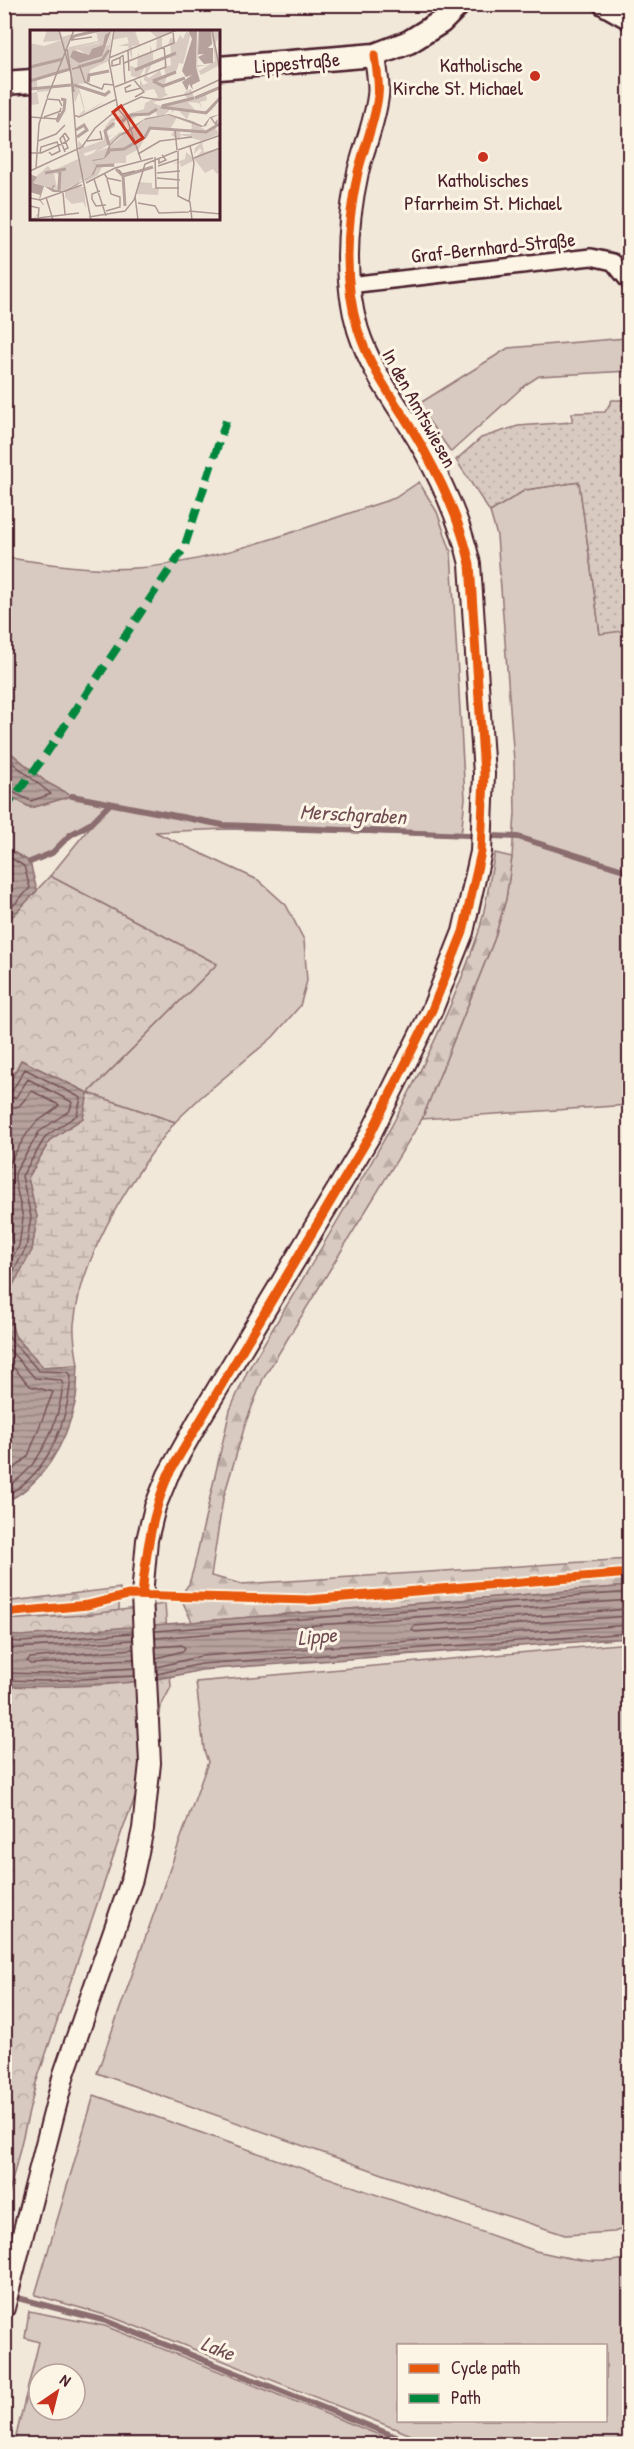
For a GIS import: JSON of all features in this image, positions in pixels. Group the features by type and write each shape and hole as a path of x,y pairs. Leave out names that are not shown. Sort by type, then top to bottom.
{"main road":[{"name":"Lippestraße","path":"220,68 375,56 409,42 441,22 459,4"},
{"path":"605,4 630,18"},
{"path":"4,83 30,81"}],"street":[{"name":"In den Amtswiesen","path":"4,2308 64,2074 134,1869 143,1829 150,1762 141,1595 147,1540 155,1507 168,1475 369,1137 432,1010 464,932 481,852 484,774 470,564 445,491 424,448 382,387 358,330 349,285 348,253 358,173 378,95 375,56"},
{"name":"Graf-Bernhard-Straße","path":"349,285 591,257 613,262 630,283"}],"green space":[{"path":"625,329 629,329 629,371 539,376 525,385 451,452 417,405 508,348 626,338"},
{"path":"612,400 629,400 629,630 600,634 579,482 525,490 490,512 456,460 481,438 518,426 572,422 572,413 605,412"},
{"path":"419,482 437,512 451,552 465,798 461,836 227,829 155,832 258,880 286,905 304,940 307,981 300,1006 273,1037 201,1097 175,1122 88,1093 217,964 50,876 103,811 59,846 30,862 5,847 5,793 31,808 71,796 46,782 5,748 4,557 103,569 168,564 234,550 300,530 395,498"},
{"path":"579,482 600,633 629,630 629,1105 422,1119 494,940 506,899 512,857 515,813 514,761 497,536 490,512 525,490"},
{"path":"495,853 512,857 506,899 494,940 422,1119 263,1379 246,1422 223,1499 211,1576 242,1584 629,1559 629,1586 192,1622 180,1596 189,1584 194,1567 230,1410 247,1372 373,1160 430,1051 477,937"},
{"path":"50,876 217,964 88,1093 21,1060 5,1092 5,924"},
{"path":"88,1093 175,1122 126,1191 98,1243 87,1270 74,1324 78,1365 43,1367 15,1336 4,1300 32,1250 37,1217 28,1178 50,1140 83,1118"},
{"path":"120,1588 118,1628 5,1635 4,1602"},
{"path":"165,1604 171,1687 161,1706 156,1746 123,1828 36,2083 5,2210 5,1620 85,1615"},
{"path":"629,1643 629,2227 614,2232 565,2235 425,2189 97,2073 208,1762 204,1750 196,1682"},
{"path":"94,2095 536,2251 594,2261 629,2258 629,2444 434,2444 112,2317 35,2295"},
{"path":"29,2311 105,2326 402,2444 14,2444 27,2391 27,2422 87,2422 87,2362 34,2362 39,2342 25,2338"}],"water":[{"path":"5,748 46,782 72,796 31,808 5,793"},
{"path":"4,847 30,862 37,891 5,924"},
{"path":"21,1060 88,1093 83,1118 50,1140 28,1178 37,1217 32,1250 5,1300 5,1092"},
{"path":"4,1303 15,1336 43,1367 78,1365 75,1403 59,1447 51,1461 31,1485 19,1495 5,1502"},
{"name":"Lippe","path":"629,1586 629,1638 201,1670 153,1680 104,1685 5,1686 4,1635 21,1636"}],"waterway":[{"name":"Merschgraben","path":"72,796 223,825 518,837 630,872"},
{"path":"30,862 52,853 70,835 90,824 109,805"},
{"name":"Lake","path":"10,2296 106,2321 414,2444"}],"marked path":[{"path":"4,810 42,760 184,548 228,415"}],"cycle path":[{"path":"142,1595 150,1534 168,1475 369,1137 432,1010 463,932 481,852 484,774 470,564 457,520 438,477 371,363 358,330 350,291 348,251 351,211 358,172 377,106 379,86 375,55"},
{"path":"4,1613 88,1605 128,1595 309,1600 630,1573"}],"place":[{"name":"Katholische Kirche St. Michael","path":"535,76"},
{"name":"Katholisches Pfarrheim St. Michael","path":"483,157"}]}
